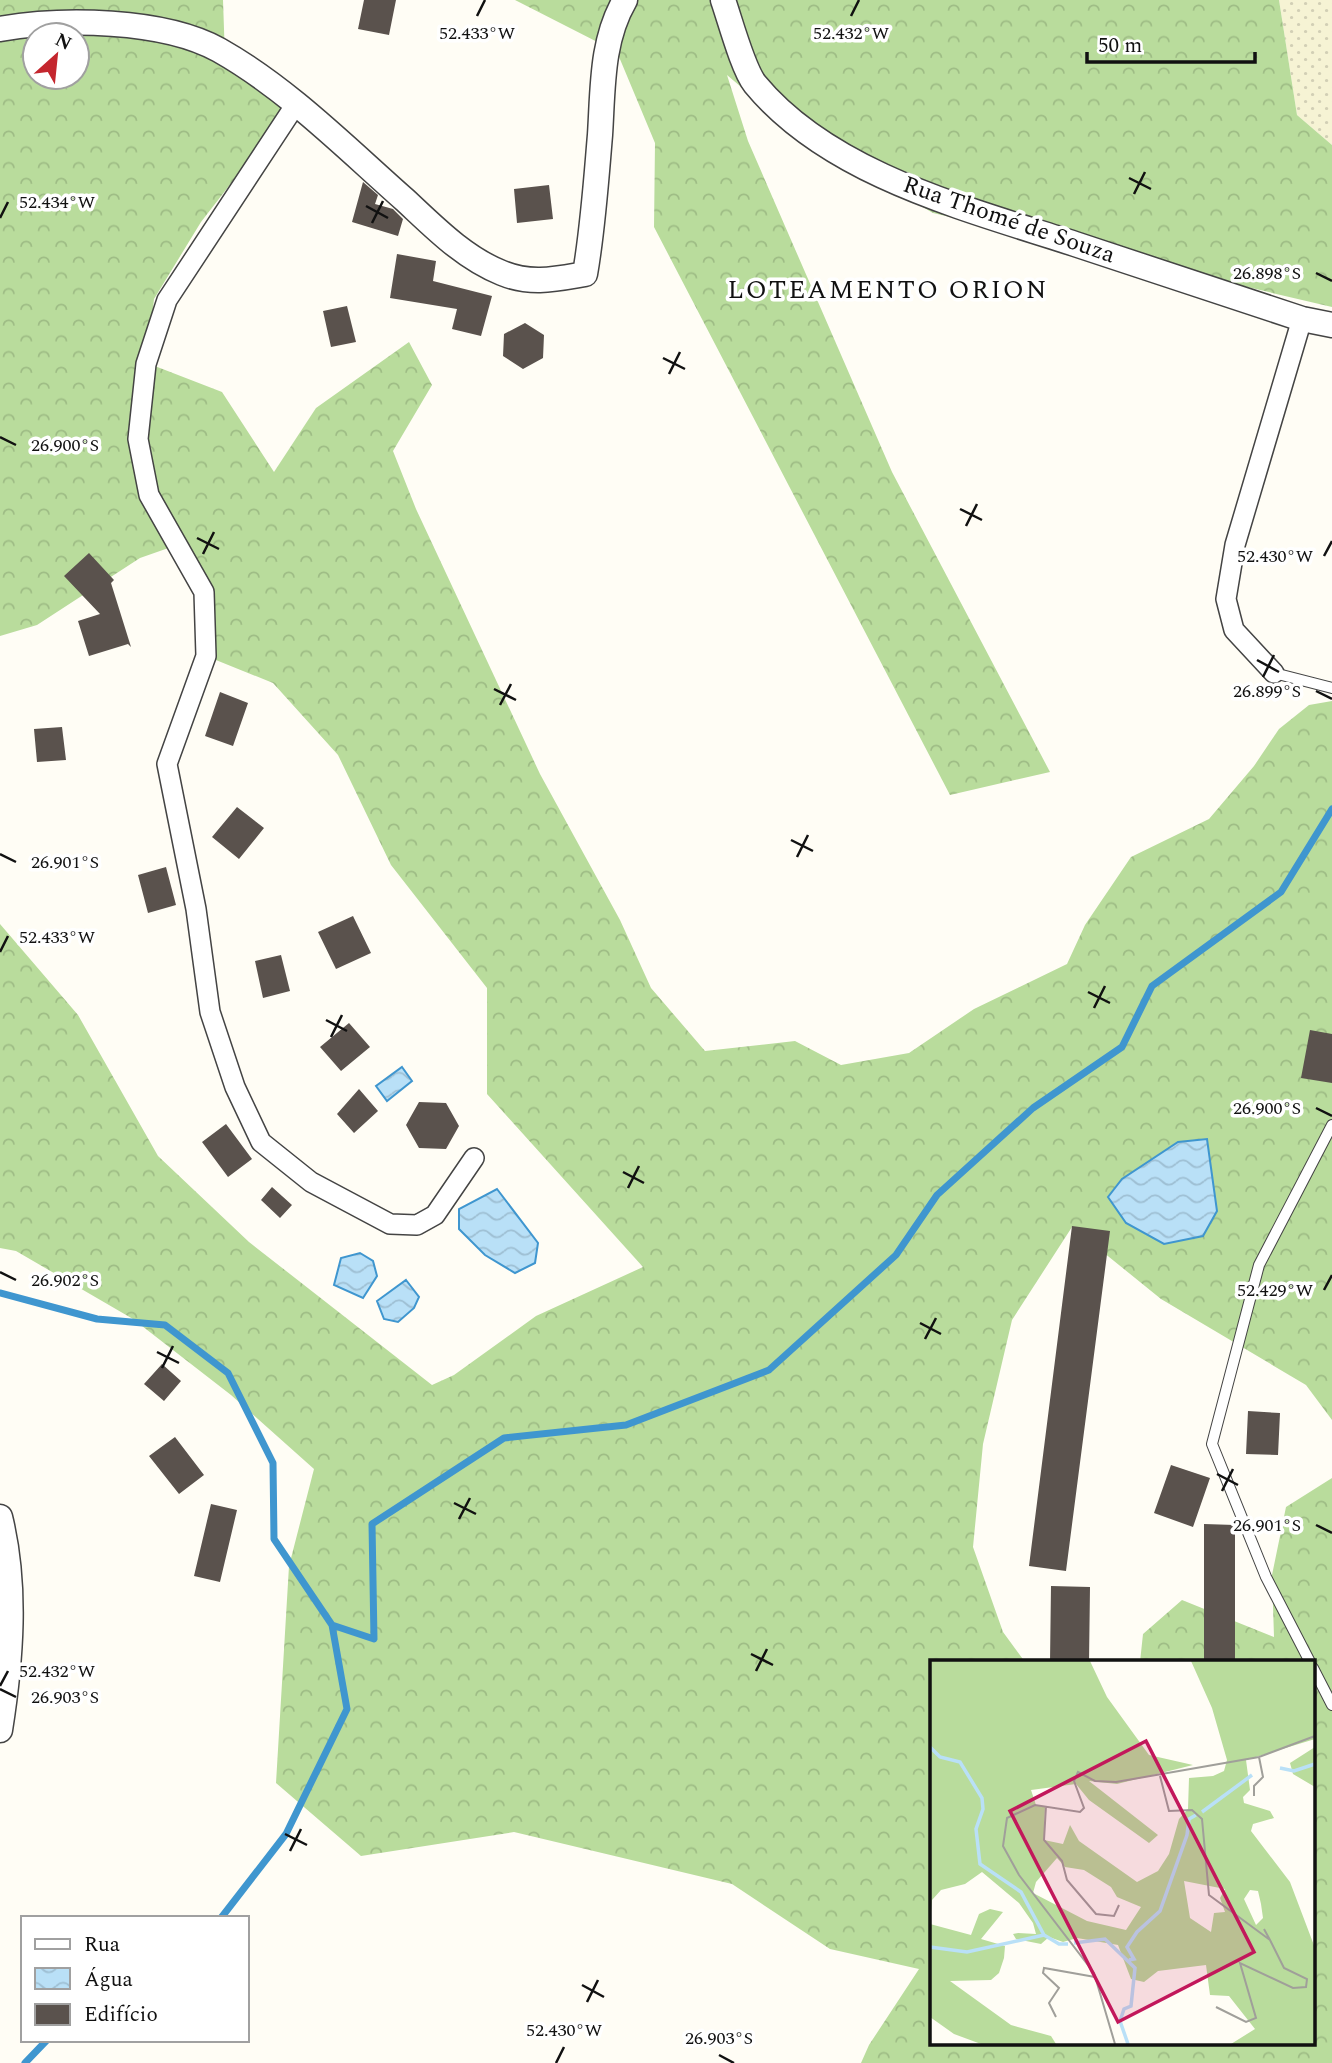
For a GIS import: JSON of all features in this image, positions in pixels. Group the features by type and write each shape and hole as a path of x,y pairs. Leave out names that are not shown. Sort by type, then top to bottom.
{"street":[{"path":"0,29 20,25 134,24 218,50 296,104 457,247 502,273 541,282 585,274 593,228 606,53 615,17 625,0"},
{"name":"Rua Thomé de Souza","path":"723,0 753,82 778,108 826,145 937,199 1302,319 1332,325"},
{"path":"296,104 167,300 146,364 138,439 149,495 204,592 206,656 167,764 197,909 210,1012 235,1087 261,1142 311,1182 390,1224 417,1225 435,1214 474,1158"},
{"path":"1274,673 1234,630 1226,599 1235,545 1302,319"},
{"path":"0,1517 9,1552 12,1592 4,1628 0,1730"}],"lane":[{"path":"1274,673 1332,688"},
{"path":"1309,1660 1266,1577 1212,1444 1259,1265 1332,1125"},
{"path":"1314,1670 1332,1705"}],"shaded area":[{"path":"1279,0 1332,0 1332,145 1297,115"}],"green space":[{"path":"0,0 223,0 225,58 287,111 201,222 154,299 147,363 222,392 274,472 316,408 409,342 432,385 393,451 416,509 540,774 620,920 651,988 705,1051 795,1041 841,1065 909,1053 974,1009 1067,964 1085,925 1131,857 1209,819 1254,766 1279,729 1309,705 1332,701 1332,1420 1306,1385 1161,1299 1072,1227 1012,1320 983,1444 973,1547 1003,1632 1024,1660 930,1660 930,2046 1314,2046 1314,1660 1140,1660 1143,1634 1182,1600 1274,1637 1272,1575 1286,1507 1332,1478 1332,2063 861,2063 869,2045 919,1969 830,1949 732,1884 514,1832 361,1856 276,1783 289,1566 314,1469 231,1395 133,1319 16,1251 0,1248 0,924 78,1015 158,1156 249,1242 432,1385 454,1375 536,1316 643,1267 487,1094 487,988 391,865 338,755 273,683 206,656 204,592 177,545 140,558 37,625 0,636"},
{"path":"515,0 1279,0 1297,115 1332,145 1332,307 933,213 795,133 727,75 748,141 892,472 1050,772 950,795 654,227 655,143 617,52"}],"water":[{"path":"402,1067 412,1081 387,1101 376,1086"},
{"path":"1207,1139 1217,1211 1203,1236 1164,1244 1126,1223 1108,1197 1122,1179 1178,1142"},
{"path":"497,1189 538,1243 535,1263 515,1273 485,1255 459,1229 459,1209"},
{"path":"360,1253 373,1261 377,1276 363,1298 334,1285 341,1258"},
{"path":"406,1280 419,1297 414,1308 398,1322 384,1319 377,1301"}],"building":[{"path":"364,0 396,0 389,35 358,29"},
{"path":"363,182 378,195 375,204 393,209 403,219 398,236 352,222"},
{"path":"549,185 553,219 517,223 514,189"},
{"path":"397,254 436,261 433,281 492,296 481,336 452,329 457,309 390,298"},
{"path":"347,306 356,342 331,347 323,311"},
{"path":"525,323 544,335 543,358 523,369 503,356 504,334"},
{"path":"89,553 114,580 111,583 131,647 128,644 89,656 78,621 100,614 64,576"},
{"path":"220,692 248,703 233,746 205,736"},
{"path":"62,727 66,760 37,762 34,729"},
{"path":"237,807 264,828 239,859 212,837"},
{"path":"166,867 176,905 148,913 138,875"},
{"path":"353,916 371,953 336,969 318,932"},
{"path":"281,955 290,991 263,998 255,961"},
{"path":"349,1023 370,1047 341,1071 320,1047"},
{"path":"1310,1030 1332,1034 1332,1083 1301,1078"},
{"path":"359,1089 378,1111 354,1133 337,1114"},
{"path":"419,1102 446,1103 459,1126 446,1149 419,1148 406,1125"},
{"path":"226,1124 252,1159 228,1177 202,1142"},
{"path":"272,1187 292,1205 280,1218 261,1200"},
{"path":"1072,1226 1110,1231 1066,1571 1029,1566"},
{"path":"162,1364 181,1381 164,1401 144,1384"},
{"path":"1248,1411 1280,1413 1278,1455 1246,1454"},
{"path":"175,1437 204,1475 179,1494 149,1456"},
{"path":"1171,1465 1210,1478 1193,1527 1154,1513"},
{"path":"211,1504 237,1510 220,1582 194,1576"},
{"path":"1204,1524 1235,1525 1235,1660 1204,1660"},
{"path":"1051,1586 1090,1587 1089,1660 1050,1660"}],"waterway":[{"path":"332,1625 374,1639 372,1524 504,1438 626,1425 769,1370 896,1255 937,1195 1033,1108 1122,1047 1152,986 1281,892 1332,809"},
{"path":"0,1293 97,1319 165,1325 228,1373 273,1463 274,1539 332,1625 347,1709 286,1834 223,1916"},
{"path":"25,2063 45,2042"}],"district":[{"name":"LOTEAMENTO ORION","path":"888,290"}]}
